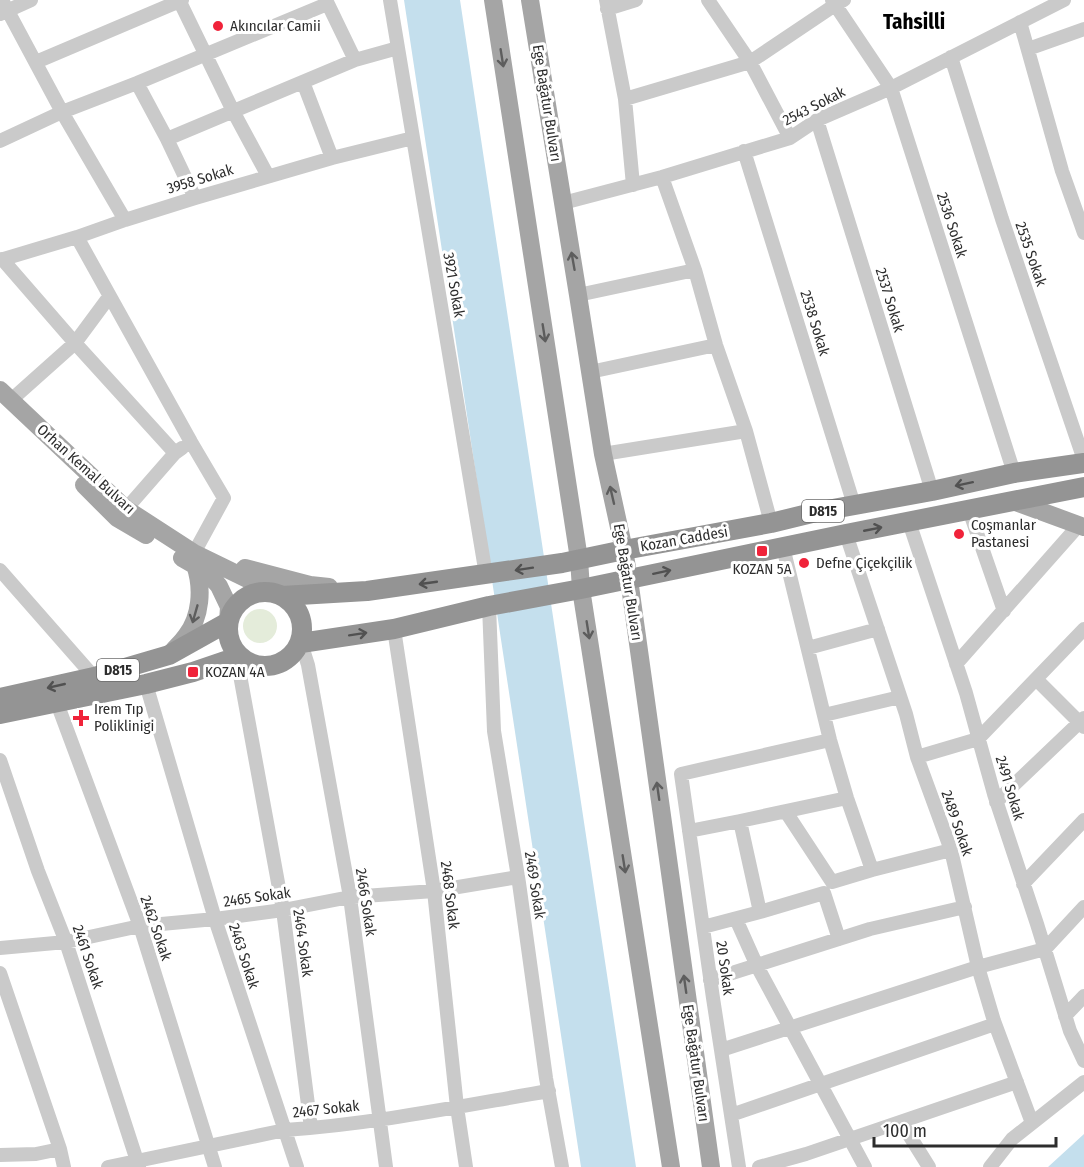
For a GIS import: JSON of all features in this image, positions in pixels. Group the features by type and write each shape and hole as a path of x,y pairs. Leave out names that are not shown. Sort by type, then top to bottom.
{"highway":[{"name":"Kozan Caddesi","path":"282,596 367,591 571,561 1084,461"},
{"path":"1015,473 1032,488 1021,499 1008,497 1004,489 1015,473"},
{"name":"Kozan Caddesi","path":"301,643 394,629 489,606 1084,487"},
{"name":"D815","path":"0,698 94,677 169,656 228,622 233,610 242,600 255,593 267,592 282,596"},
{"path":"228,622 228,635 237,657 258,666 277,665 295,653 303,634 298,611 282,596"},
{"name":"D815","path":"0,714 146,684 193,672 237,657"}],"main road":[{"path":"493,0 571,561 572,591 671,1167"},
{"name":"Ege Bağatur Bulvarı","path":"530,0 603,454 629,579 711,1167"},
{"name":"Orhan Kemal Bulvarı","path":"4,398 126,508 200,559"},
{"name":"Orhan Kemal Bulvarı","path":"4,398 117,518 200,559"},
{"path":"1021,499 1082,526"},
{"path":"200,559 310,585 367,591"},
{"path":"200,559 282,596"},
{"path":"200,559 219,586 229,607 228,622"},
{"path":"169,656 188,635 197,614 200,559"}],"street":[{"path":"31,0 4,8 125,220"},
{"path":"36,62 180,0 233,111 268,176"},
{"name":"3921 Sokak","path":"390,0 486,575"},
{"path":"633,185 625,99 606,4 636,0"},
{"path":"708,0 750,62 790,138"},
{"name":"2543 Sokak","path":"563,203 662,177 790,138 817,120 891,88 1020,22 1045,4 1064,0"},
{"path":"0,141 62,111 137,83 327,2 355,60"},
{"path":"625,99 750,62 837,2"},
{"name":"2536 Sokak","path":"837,2 891,88 1015,473"},
{"path":"1020,22 1062,171 1084,233"},
{"path":"1028,50 1084,29"},
{"path":"167,139 355,60 398,48"},
{"name":"2535 Sokak","path":"951,57 1002,219 1084,461"},
{"path":"303,82 332,158"},
{"path":"137,83 195,198"},
{"name":"2537 Sokak","path":"817,120 932,491"},
{"name":"3958 Sokak","path":"1,260 268,176 412,138"},
{"name":"2538 Sokak","path":"744,151 854,505"},
{"path":"662,177 695,270 716,345 746,430 771,523"},
{"path":"77,237 224,498 200,559"},
{"path":"1,260 175,453"},
{"path":"578,295 695,270"},
{"path":"4,398 75,343 109,297"},
{"path":"590,372 716,345"},
{"path":"603,454 746,430"},
{"path":"126,508 175,453 191,442"},
{"path":"969,510 1004,611"},
{"name":"2491 Sokak","path":"909,522 956,664 996,802 1065,1016 1084,1061"},
{"path":"956,664 1082,526"},
{"name":"2489 Sokak","path":"846,534 900,697 917,757 951,850 978,967 995,1024 1032,1123"},
{"path":"783,547 830,740 872,870"},
{"path":"0,570 94,677"},
{"name":"2469 Sokak","path":"489,606 494,731 562,1167"},
{"name":"2468 Sokak","path":"394,629 434,891 457,1107 466,1167"},
{"path":"808,648 878,629"},
{"path":"917,757 978,739 1084,629"},
{"name":"2466 Sokak","path":"301,643 308,665 350,897 386,1167"},
{"name":"2464 Sokak","path":"237,657 283,910 311,1128"},
{"path":"996,802 1083,722 1036,680"},
{"name":"2463 Sokak","path":"146,684 215,919 297,1167"},
{"path":"824,715 900,697"},
{"name":"2462 Sokak","path":"57,703 140,927 215,1167"},
{"name":"20 Sokak","path":"739,1167 681,774 830,740"},
{"name":"2461 Sokak","path":"0,760 38,871 66,942 138,1164"},
{"path":"689,831 847,798"},
{"path":"786,812 828,887 839,939"},
{"path":"1023,884 1084,820"},
{"path":"740,822 760,912"},
{"path":"703,927 760,912 872,870 951,850"},
{"name":"2465 Sokak","path":"0,948 66,942 140,927 283,910 350,897 434,891 518,877"},
{"path":"710,980 870,929 965,907"},
{"path":"721,1050 978,967 1045,949 1084,907"},
{"path":"736,919 757,966 865,1167"},
{"path":"0,973 60,1149 64,1167"},
{"path":"1065,1016 1084,996"},
{"path":"731,1115 995,1024"},
{"path":"759,1167 803,1162 850,1139 1017,1082"},
{"path":"990,1167 1012,1139 1084,1082"},
{"name":"2467 Sokak","path":"108,1167 138,1164 207,1146 285,1130 379,1120 549,1091"},
{"path":"901,1122 929,1167"},
{"path":"0,1155 36,1161 60,1149"}],"green space":[{"path":"260,609 272,614 277,626 272,638 260,643 248,638 243,626 248,614"}],"water":[{"path":"404,0 460,0 636,1167 581,1167"},
{"path":"1084,1134 1084,1167 1048,1167"}],"place":[{"name":"Akıncılar Camii","path":"218,26"},
{"name":"Coşmanlar Pastanesi","path":"959,534"},
{"name":"KOZAN 5A","path":"762,551"},
{"name":"Defne Çiçekçilik","path":"804,563"},
{"name":"KOZAN 4A","path":"193,672"},
{"name":"Irem Tıp Poliklinigi","path":"81,718"}],"district":[{"name":"Tahsilli","path":"914,22"}]}
